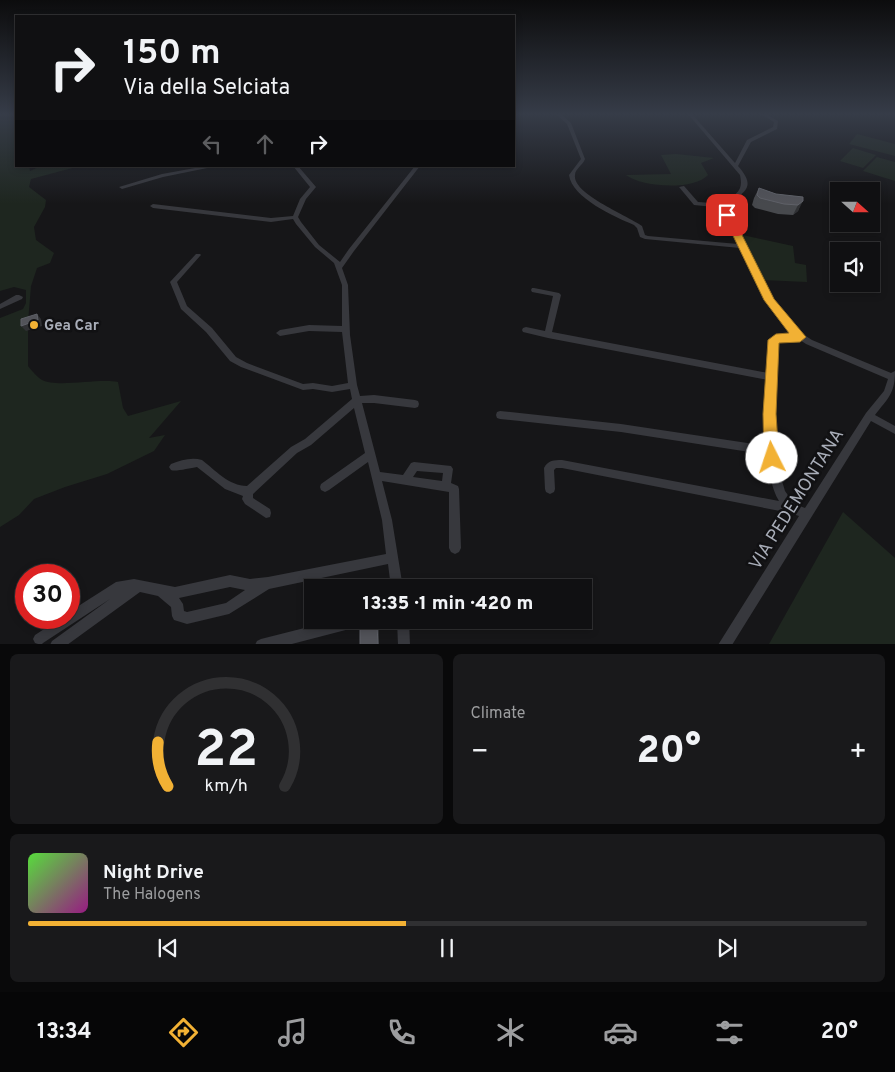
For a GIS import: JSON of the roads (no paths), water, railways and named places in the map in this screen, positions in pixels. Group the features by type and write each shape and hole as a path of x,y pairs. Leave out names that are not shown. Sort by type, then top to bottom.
{"street":[{"path":"578,144 584,159 583,163 572,174 572,178 596,204 640,227 642,236 742,246"},
{"path":"682,187 696,204 727,206 741,193 745,186 743,175 717,144"},
{"path":"736,165 748,144"},
{"path":"122,188 162,176 210,167"},
{"path":"295,218 301,204 313,187 296,167"},
{"path":"340,267 351,250 417,167"},
{"path":"153,206 271,220 295,218"},
{"path":"727,206 727,215 771,304 800,337"},
{"path":"295,218 317,246 340,267 345,285 346,329 353,385 387,520 396,579"},
{"path":"198,255 173,282 184,307 209,330 233,359 303,387 313,386 332,389 353,385"},
{"path":"534,290 557,295 548,335"},
{"path":"0,307 20,298"},
{"path":"280,332 309,328 346,329"},
{"path":"526,330 771,376"},
{"path":"790,508 778,489 771,451 771,376 775,339 780,337 800,337 894,375"},
{"name":"VIA PEDEMONTANA","path":"724,644 869,416 888,392 894,375"},
{"path":"266,513 247,499 249,491 294,450 308,442 357,400 374,399 416,404"},
{"path":"500,415 622,428 771,451"},
{"path":"869,416 895,430"},
{"path":"325,487 370,455"},
{"path":"174,467 194,462 198,463 227,484 239,490 249,491"},
{"path":"550,489 549,468 554,464 562,464 790,508 807,514"},
{"path":"405,481 414,466 448,469 446,486"},
{"path":"376,476 446,486 454,489 455,548"},
{"path":"39,639 116,588 126,585 175,593 230,581 250,585 268,583 392,558"},
{"path":"161,591 177,604 178,616 187,618 229,608 268,583"},
{"path":"56,644 138,586"},
{"path":"261,644 324,629"},
{"path":"403,629 404,644"}],"place":[{"name":"Gea Car","path":"34,325"}]}
